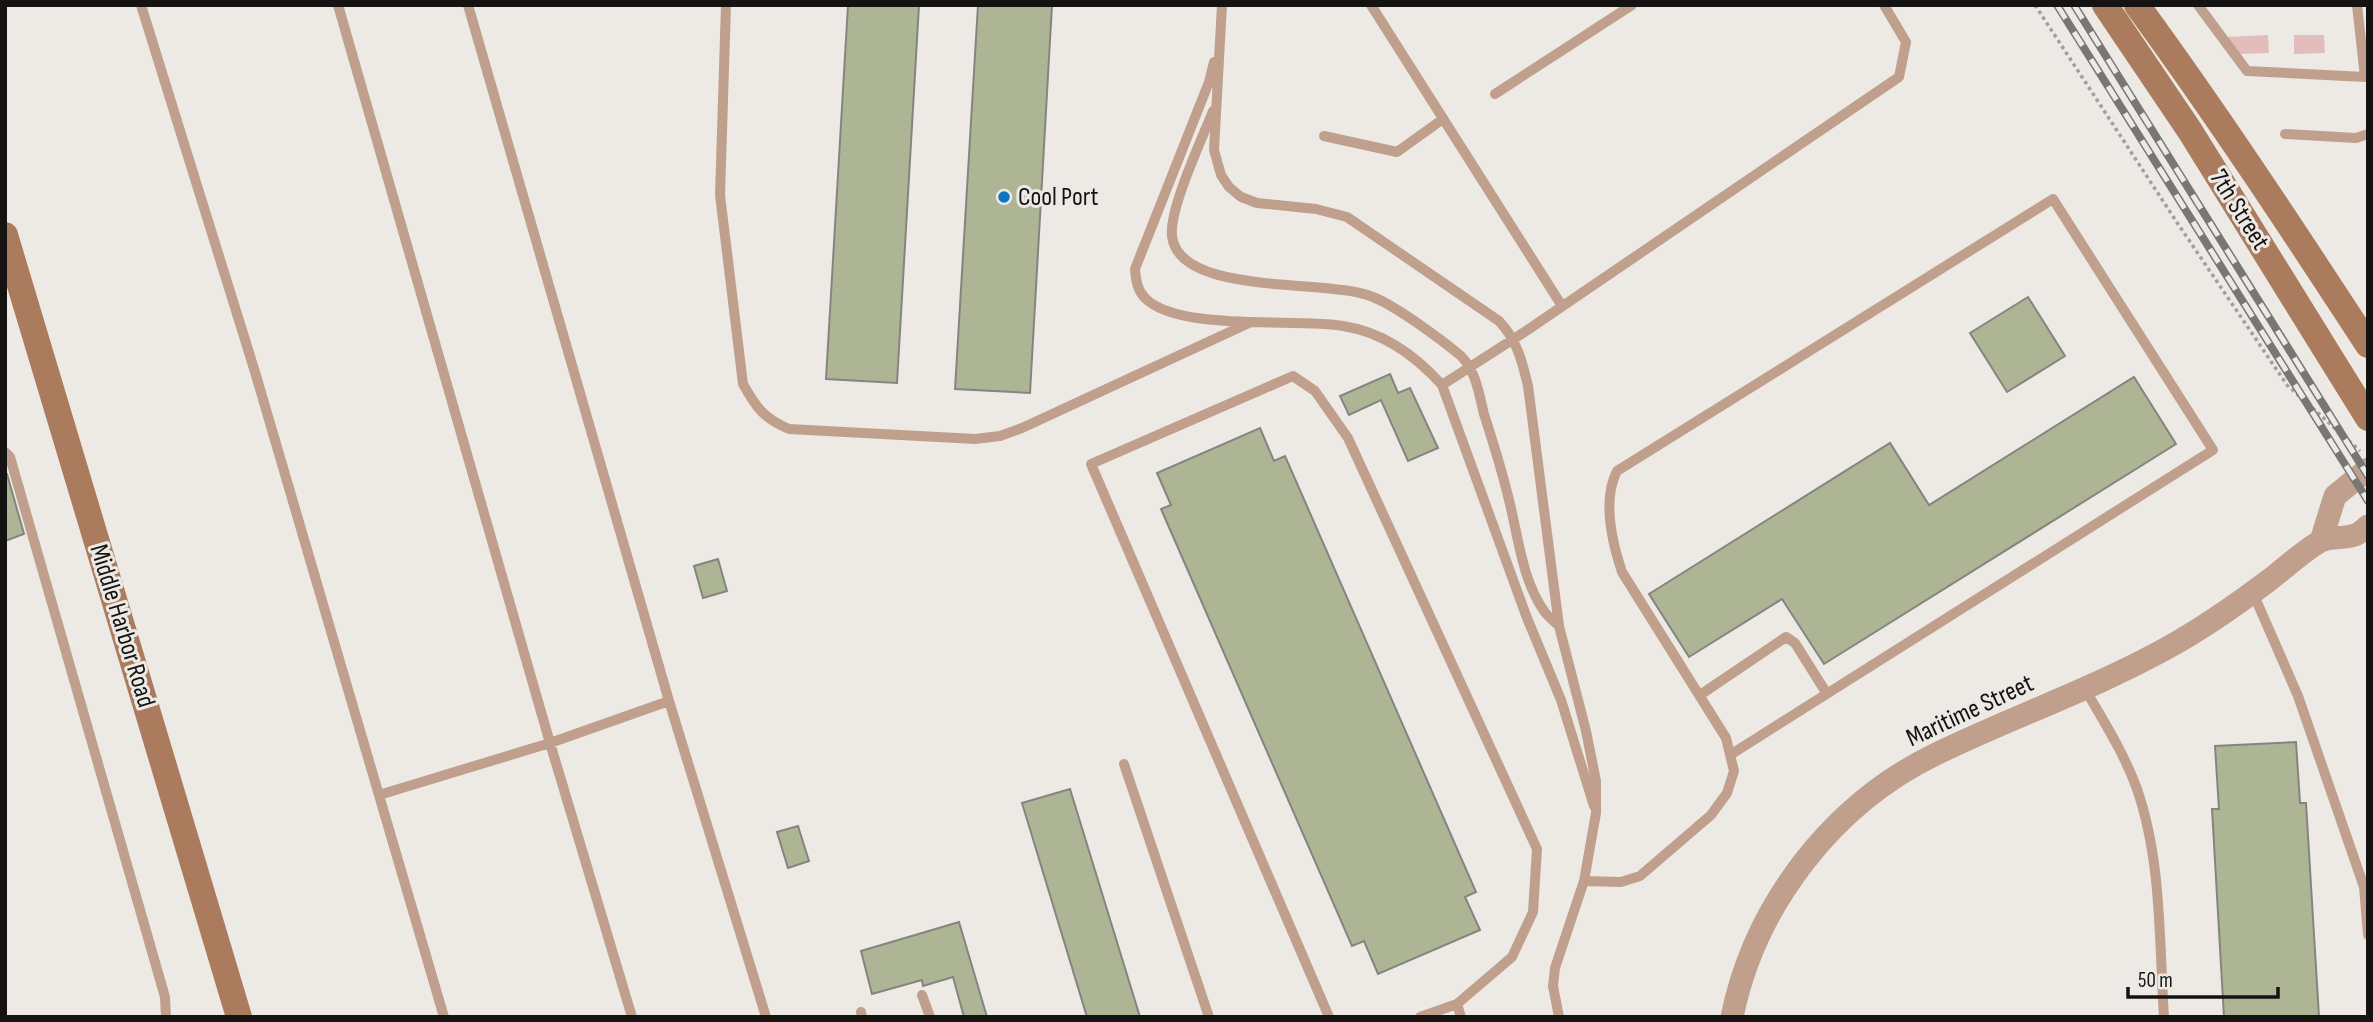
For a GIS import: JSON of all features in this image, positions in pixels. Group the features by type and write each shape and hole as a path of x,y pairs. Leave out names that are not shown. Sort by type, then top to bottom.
{"main road":[{"name":"7th Street","path":"2105,5 2190,131 2368,418"},
{"name":"7th Street","path":"2137,5 2232,138 2368,345"},
{"name":"Middle Harbor Road","path":"5,235 239,1017"}],"street":[{"path":"2321,541 2335,496 2368,469"},
{"name":"Maritime Street","path":"1732,1017 1747,963 1766,918 1794,875 1825,836 1896,777 1934,755 2084,689 2168,648 2253,592 2321,541 2356,535 2368,526"}],"lane":[{"path":"141,5 255,372 444,1017"},
{"path":"338,5 550,743 632,1017"},
{"path":"468,5 669,701 766,1017"},
{"path":"726,5 720,195 743,384 756,407 772,422 789,429 975,439 1000,436 1250,323"},
{"path":"1222,5 1214,150 1217,164 1228,187 1241,197 1257,203 1323,210 1347,217 1499,321 1513,338 1520,354 1528,386 1559,626 1596,781 1596,813 1584,881 1555,968 1553,986 1559,1017"},
{"path":"1371,5 1562,306"},
{"path":"1495,94 1632,5"},
{"path":"1442,385 1899,77 1906,42 1884,5"},
{"path":"2198,5 2247,71 2366,78 2357,5"},
{"path":"1221,28 1209,82 1135,269 1136,279 1146,299 1167,311 1250,323 1342,326 1367,332 1389,341 1422,365 1442,385 1527,618 1561,700 1596,813"},
{"path":"1216,104 1179,198 1172,231 1173,242 1186,260 1199,270 1233,280 1319,286 1372,296 1394,308 1471,366 1509,498 1526,572 1544,612 1559,626"},
{"path":"1324,136 1397,152 1443,119"},
{"path":"2285,134 2356,138 2368,134"},
{"path":"1584,881 1621,882 1633,879 1711,815 1727,793 1734,771 1730,755 1726,738 1622,572 1614,548 1609,490 1617,471 2053,199 2213,450 1730,755"},
{"path":"1329,1017 1091,464 1293,376 1315,391 1348,438 1537,849 1533,912 1512,957 1457,1004 1420,1017"},
{"path":"5,452 10,457 153,958 164,997 166,1017"},
{"path":"2253,592 2298,696 2364,887 2368,935"},
{"path":"1700,695 1786,637 1795,643 1827,694"},
{"path":"2084,689 2122,753 2137,788 2146,820 2157,896 2164,1017"},
{"path":"379,795 550,743 669,701"},
{"path":"1124,764 1209,1017"},
{"path":"922,995 930,1017"},
{"path":"1457,1004 1461,1017"}],"path":[{"path":"2035,5 2287,385 2354,443"}],"shaded area":[{"path":"2268,35 2269,53 2239,54 2225,37"},
{"path":"2294,35 2324,35 2325,53 2294,54"}],"building":[{"path":"848,5 919,5 897,383 826,379"},
{"name":"Cool Port","path":"978,5 1052,5 1030,393 955,389"},
{"path":"2028,297 2065,356 2007,392 1970,333"},
{"path":"1390,374 1398,393 1410,388 1438,448 1408,461 1381,400 1349,415 1340,396"},
{"path":"2134,377 2176,444 1824,664 1782,599 1689,657 1649,594 1890,443 1929,505"},
{"path":"1260,428 1274,461 1285,456 1476,892 1465,897 1480,930 1378,974 1364,941 1352,946 1161,509 1171,505 1157,473"},
{"path":"5,474 24,534 5,541"},
{"path":"718,559 727,591 703,598 694,566"},
{"path":"2296,742 2300,803 2306,803 2319,1017 2224,1017 2212,809 2219,809 2215,746"},
{"path":"1070,789 1140,1017 1087,1017 1022,803"},
{"path":"798,826 809,861 788,868 777,832"},
{"path":"959,922 987,1017 964,1017 953,977 923,986 922,980 872,994 861,951"}],"railway":[{"path":"2057,5 2368,501"},
{"path":"2074,5 2368,476"}],"place":[{"name":"Cool Port","path":"1004,197"}]}
